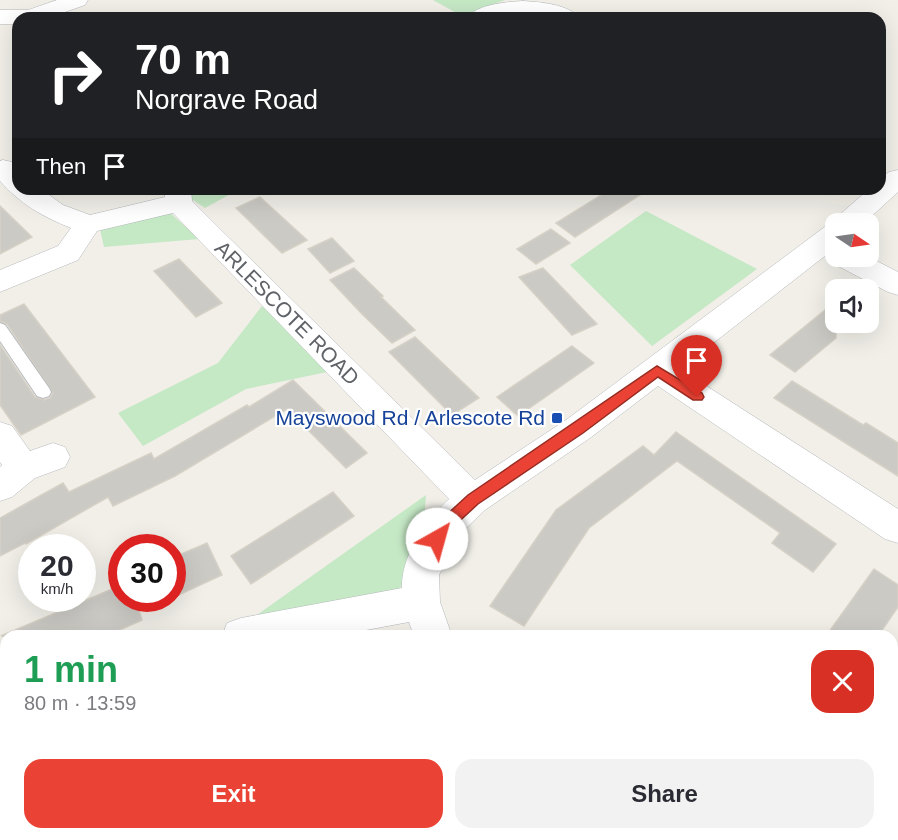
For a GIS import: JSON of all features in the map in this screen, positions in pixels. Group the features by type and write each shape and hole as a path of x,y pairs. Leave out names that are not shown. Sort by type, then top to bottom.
{"street":[{"path":"44,12 77,0"},
{"path":"491,12 512,4 556,12"},
{"path":"0,282 68,253 88,224 53,212 31,195"},
{"path":"857,213 874,195"},
{"name":"ARLESCOTE ROAD","path":"88,224 179,196 473,500"},
{"path":"307,630 427,619 420,575 428,555 447,523 473,500 578,429 657,370 825,253"},
{"path":"867,267 898,285"},
{"path":"657,370 898,528"},
{"path":"0,435 25,470"}],"lane":[{"path":"0,329 43,392"}],"green space":[{"path":"433,0 505,0 473,12 455,12"},
{"path":"187,195 229,195 205,208"},
{"path":"646,211 757,269 652,346 570,265"},
{"path":"169,212 199,239 104,247 100,229"},
{"path":"262,306 327,372 246,389 143,446 118,413 218,363"},
{"path":"426,495 423,535 398,593 244,624"}],"building":[{"path":"601,195 640,195 575,237 556,223"},
{"path":"260,197 307,240 282,253 236,208"},
{"path":"0,206 32,237 0,254"},
{"path":"551,229 570,243 536,264 517,249"},
{"path":"332,238 354,261 330,273 308,249"},
{"path":"179,259 222,303 196,317 154,271"},
{"path":"354,268 415,330 392,343 330,280"},
{"path":"543,268 597,324 572,335 519,277"},
{"path":"24,304 95,397 21,435 0,405 0,345 35,397 44,400 50,398 53,393 7,324 0,321 0,315"},
{"path":"825,310 825,333 836,333 836,338 795,372 770,355"},
{"path":"415,337 479,398 452,415 389,352"},
{"path":"572,346 594,363 518,416 497,397"},
{"path":"293,380 367,453 346,468 287,409 175,476 113,506 108,497 43,534 18,534 18,547 0,556 0,518 63,483 69,492 151,453 154,459 247,405 249,407"},
{"path":"792,381 863,425 866,423 898,443 898,476 774,398"},
{"path":"676,432 836,544 813,572 772,543 780,533 677,461 589,528 524,626 490,606 556,510 643,446 654,455"},
{"path":"333,492 354,516 251,584 231,556"},
{"path":"207,543 222,575 186,592 186,552"},
{"path":"874,569 898,585 898,607 882,630 830,630"},
{"path":"108,591 108,612 139,612 142,620 120,630 15,630 58,612 96,612 96,596"}],"place":[{"name":"Mayswood Rd / Arlescote Rd","path":"557,418"}],"route":[{"path":"437,539 447,523 473,500 578,429 657,370 697,397"}]}
